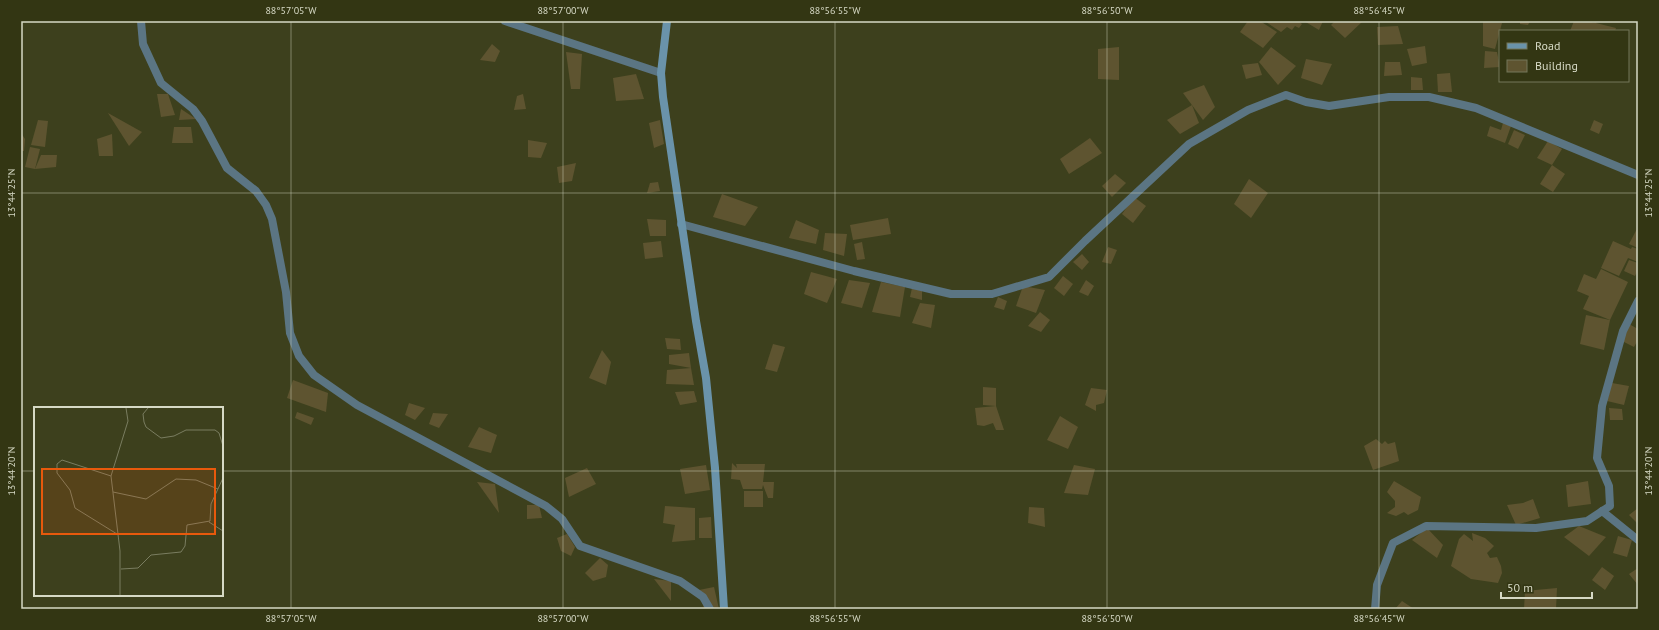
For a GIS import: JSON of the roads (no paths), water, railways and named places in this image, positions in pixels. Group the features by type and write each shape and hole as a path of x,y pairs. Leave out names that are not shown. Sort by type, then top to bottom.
{"street":[{"path":"141,21 143,44 161,83 193,109 202,121 227,168 256,191 272,219 286,292 290,333 299,356 314,375 357,405 546,506 562,519 580,546 680,580 703,597 710,609"},
{"path":"505,21 661,73"},
{"path":"667,21 661,73 681,224 706,378 716,476 724,609"},
{"path":"681,224 854,271 950,294 992,294 1049,277 1085,241 1189,144 1248,110 1286,95 1306,102 1330,106 1389,97 1429,97 1476,108 1638,175"},
{"path":"1376,609 1377,585 1393,543 1426,526 1536,528 1587,521 1610,506 1609,486 1597,458 1602,406 1623,331 1638,301"},
{"path":"1602,511 1638,540"}]}
